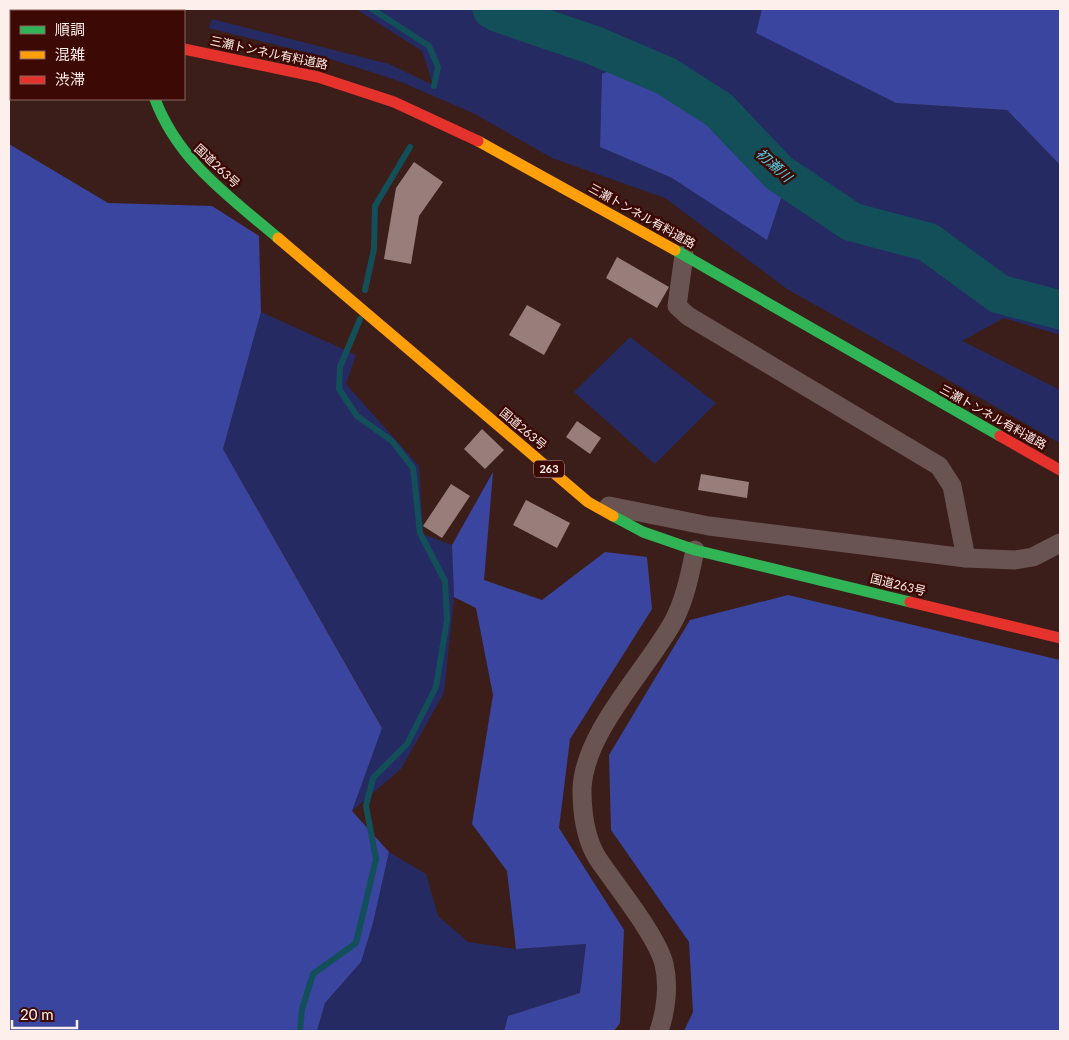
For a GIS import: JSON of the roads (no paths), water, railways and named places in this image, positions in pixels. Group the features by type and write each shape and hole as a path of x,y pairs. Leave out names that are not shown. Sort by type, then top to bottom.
{"highway":[{"name":"三瀬トンネル有料道路","path":"185,49 318,77 394,102 466,134 684,255 747,293 1060,470"},
{"name":"国道263号","path":"155,100 165,127 181,151 202,173 588,502 643,532 695,550 1060,638"}],"street":[{"path":"684,255 677,306 688,316 939,466 952,486 966,558"},
{"path":"588,502 709,526 966,558 1024,558 1052,550 1060,543"},
{"path":"659,1031 664,1018 666,992 664,964 649,935 594,852 583,813 582,788 590,755 606,722 674,621 685,592 695,550"}],"waterway":[{"path":"372,9 429,46 438,67 434,86"},
{"name":"初瀬川","path":"492,9 593,45 666,76 719,110 779,173 852,222 928,242 999,294 1060,310"},
{"path":"365,290 374,249 375,206 410,147"},
{"path":"300,1031 302,1009 313,974 356,943 376,859 366,806 373,778 407,744 436,687 447,620 445,581 420,533 413,468 392,441 357,416 339,389 340,367 360,319"}]}
